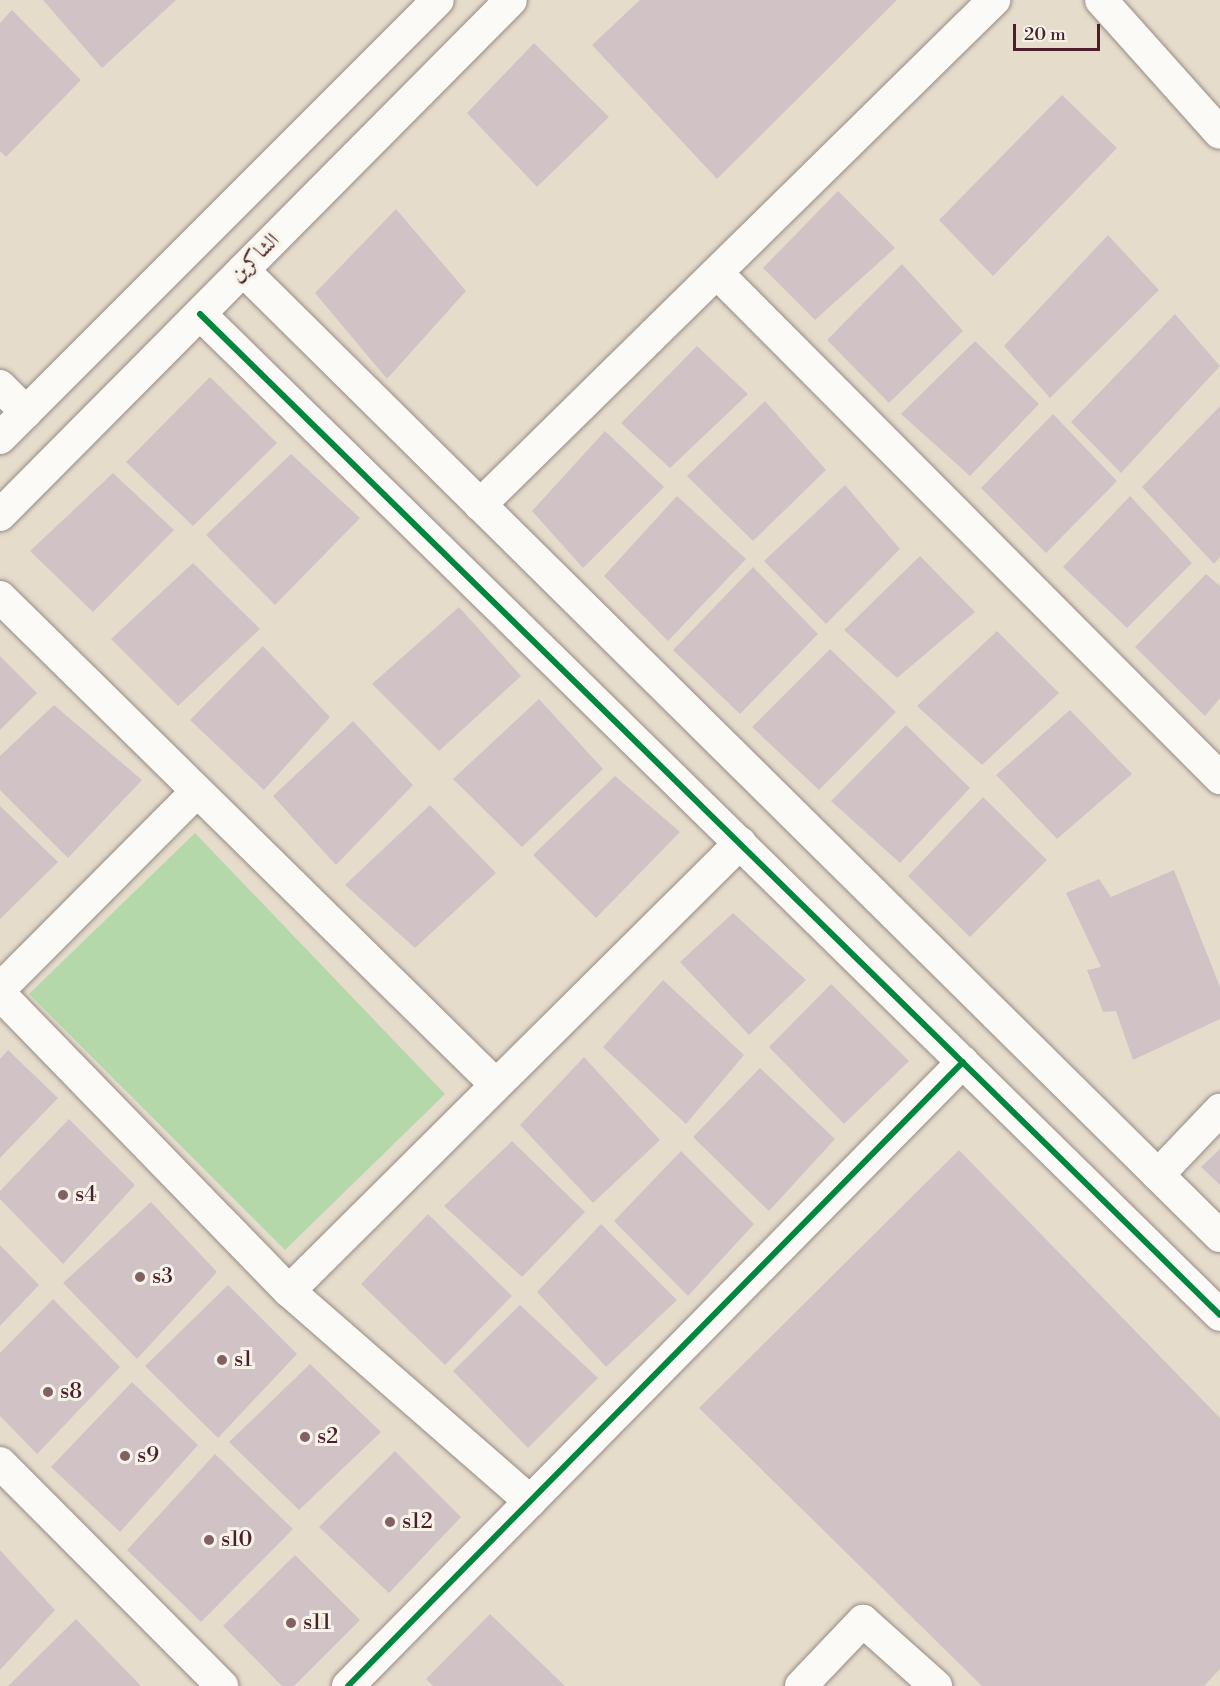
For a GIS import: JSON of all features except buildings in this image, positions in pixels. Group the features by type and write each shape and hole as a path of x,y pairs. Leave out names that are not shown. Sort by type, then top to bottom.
{"street":[{"path":"1,436 438,0"},
{"name":"الشاكرين","path":"0,515 511,0"},
{"path":"480,505 994,0"},
{"path":"1101,0 1220,133"},
{"path":"243,270 1220,1236"},
{"path":"717,273 1220,778"},
{"path":"200,314 1220,1315"},
{"path":"0,386 26,412"},
{"path":"0,597 495,1084"},
{"path":"197,790 0,991 289,1291 530,1501"},
{"path":"289,1291 740,843"},
{"path":"348,1686 963,1062"},
{"path":"1158,1175 1220,1110"},
{"path":"0,1463 222,1686"},
{"path":"801,1686 863,1621 936,1686"}],"green space":[{"path":"195,833 445,1094 285,1250 29,994"}],"cycle path":[{"path":"200,314 1220,1315"},
{"path":"348,1686 963,1062"}],"place":[{"name":"s4","path":"63,1195"},
{"name":"s3","path":"140,1277"},
{"name":"s1","path":"222,1360"},
{"name":"s8","path":"48,1392"},
{"name":"s2","path":"305,1437"},
{"name":"s9","path":"125,1456"},
{"name":"s12","path":"390,1522"},
{"name":"s10","path":"209,1540"},
{"name":"s11","path":"291,1623"}]}
